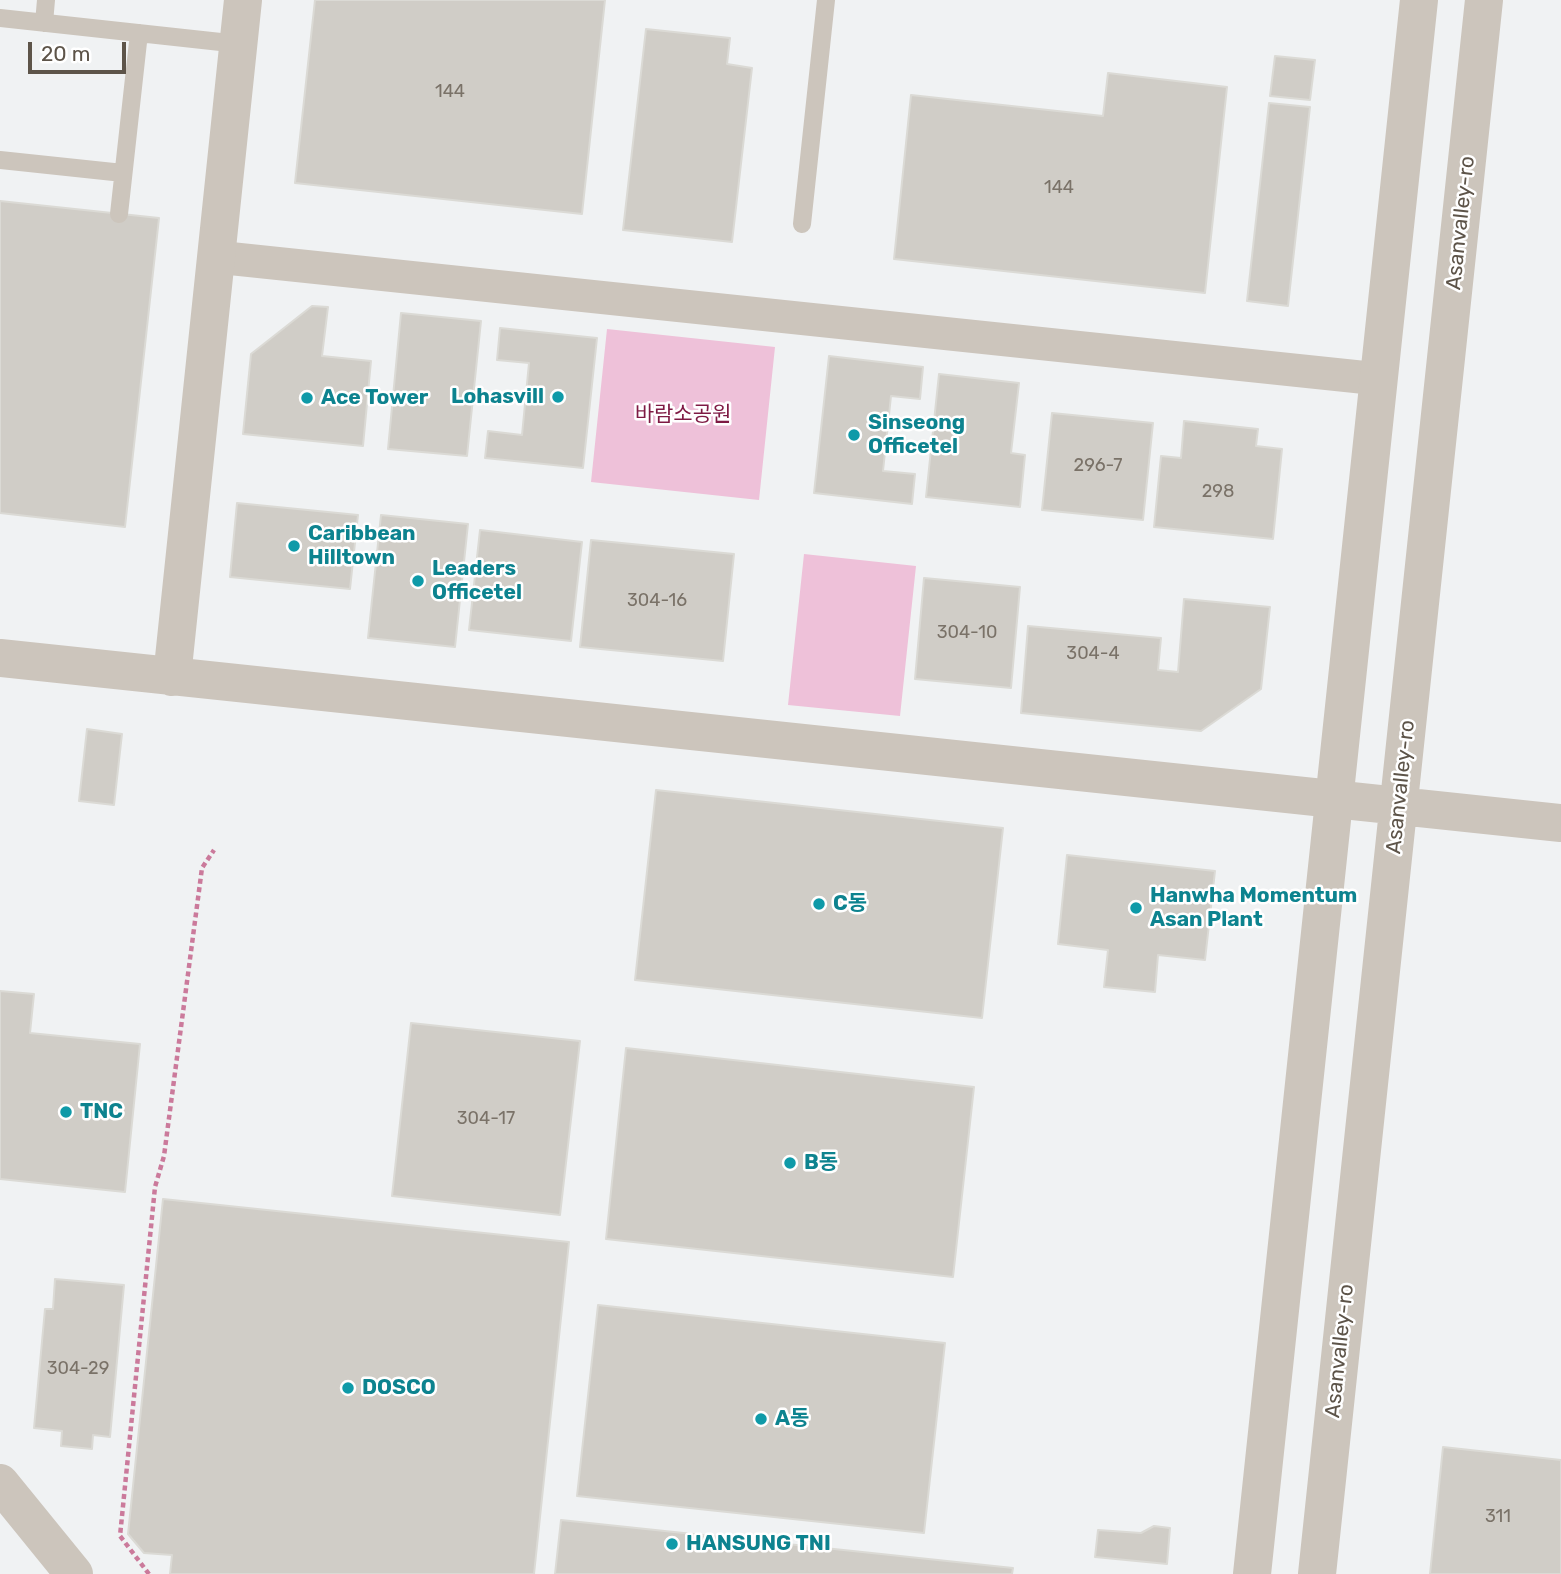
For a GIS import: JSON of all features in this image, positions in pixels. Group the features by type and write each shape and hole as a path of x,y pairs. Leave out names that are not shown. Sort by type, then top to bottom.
{"street":[{"path":"172,677 243,0"},
{"path":"1252,1574 1419,0"},
{"name":"Asanvalley-ro","path":"1317,1574 1484,0"},
{"path":"216,257 1379,379"},
{"path":"0,658 1561,823"},
{"path":"0,1483 74,1574"}],"lane":[{"path":"44,23 46,0"},
{"path":"802,224 826,0"},
{"path":"0,18 239,44"},
{"path":"119,214 139,33"},
{"path":"0,160 123,173"}],"path":[{"path":"149,1574 120,1536 155,1187 164,1156 202,868 214,850"}],"green space":[{"name":"바람소공원","path":"607,329 775,347 759,500 591,482"},
{"path":"804,554 916,566 900,716 788,705"}],"building":[{"path":"315,0 605,0 582,214 295,183"},
{"path":"646,29 730,38 727,64 752,68 732,242 623,230"},
{"path":"1275,56 1315,60 1310,100 1270,96"},
{"path":"1108,73 1227,87 1205,293 894,259 911,95 1103,116"},
{"path":"1269,103 1310,107 1288,306 1247,301"},
{"path":"0,201 159,218 125,527 0,513"},
{"name":"Ace Tower","path":"312,306 328,307 322,356 371,361 363,446 243,434 251,354"},
{"path":"401,313 481,321 467,456 388,449"},
{"name":"Lohasvill","path":"500,328 597,338 583,468 485,458 488,431 522,435 529,363 497,360"},
{"name":"Sinseong Officetel","path":"829,356 923,367 920,399 891,396 883,471 915,474 912,504 814,493"},
{"path":"939,374 1019,383 1011,453 1025,455 1020,507 926,497"},
{"path":"1052,413 1153,423 1143,520 1042,510"},
{"path":"1184,421 1258,429 1256,446 1282,449 1273,539 1154,527 1161,456 1181,458"},
{"name":"Caribbean Hilltown","path":"237,503 358,515 350,589 230,577"},
{"name":"Leaders Officetel","path":"381,515 468,524 455,647 368,638"},
{"path":"480,530 582,542 571,641 469,630"},
{"path":"591,540 734,554 723,661 580,647"},
{"path":"924,578 1020,587 1011,688 915,679"},
{"path":"1184,599 1270,607 1261,689 1201,731 1021,713 1028,626 1161,638 1158,670 1178,672"},
{"path":"87,729 122,734 114,805 79,801"},
{"name":"C동","path":"656,790 1003,828 982,1018 635,980"},
{"name":"Hanwha Momentum Asan Plant","path":"1067,855 1215,871 1205,960 1158,955 1155,992 1104,987 1108,950 1058,944"},
{"name":"TNC","path":"0,991 34,994 30,1033 140,1044 125,1192 0,1179"},
{"path":"411,1023 580,1041 560,1215 392,1196"},
{"name":"B동","path":"626,1048 974,1087 953,1277 606,1239"},
{"name":"DOSCO","path":"163,1199 569,1242 534,1574 170,1574 172,1555 144,1553 128,1534"},
{"path":"55,1279 124,1285 110,1437 93,1435 92,1449 61,1446 62,1431 34,1428 45,1309 53,1309"},
{"name":"A동","path":"598,1305 945,1343 924,1533 577,1496"},
{"path":"1443,1447 1561,1460 1561,1574 1430,1574"},
{"name":"HANSUNG TNI","path":"561,1520 1013,1568 1012,1574 555,1574"},
{"path":"1154,1526 1170,1528 1167,1564 1095,1557 1098,1530 1141,1533"}],"place":[{"name":"Lohasvill","path":"558,397"},
{"name":"Ace Tower","path":"307,398"},
{"name":"Sinseong Officetel","path":"854,435"},
{"name":"Caribbean Hilltown","path":"294,546"},
{"name":"Leaders Officetel","path":"418,581"},
{"name":"C동","path":"819,904"},
{"name":"Hanwha Momentum Asan Plant","path":"1136,908"},
{"name":"TNC","path":"66,1112"},
{"name":"B동","path":"790,1163"},
{"name":"DOSCO","path":"348,1388"},
{"name":"A동","path":"761,1419"},
{"name":"HANSUNG TNI","path":"672,1544"}]}
